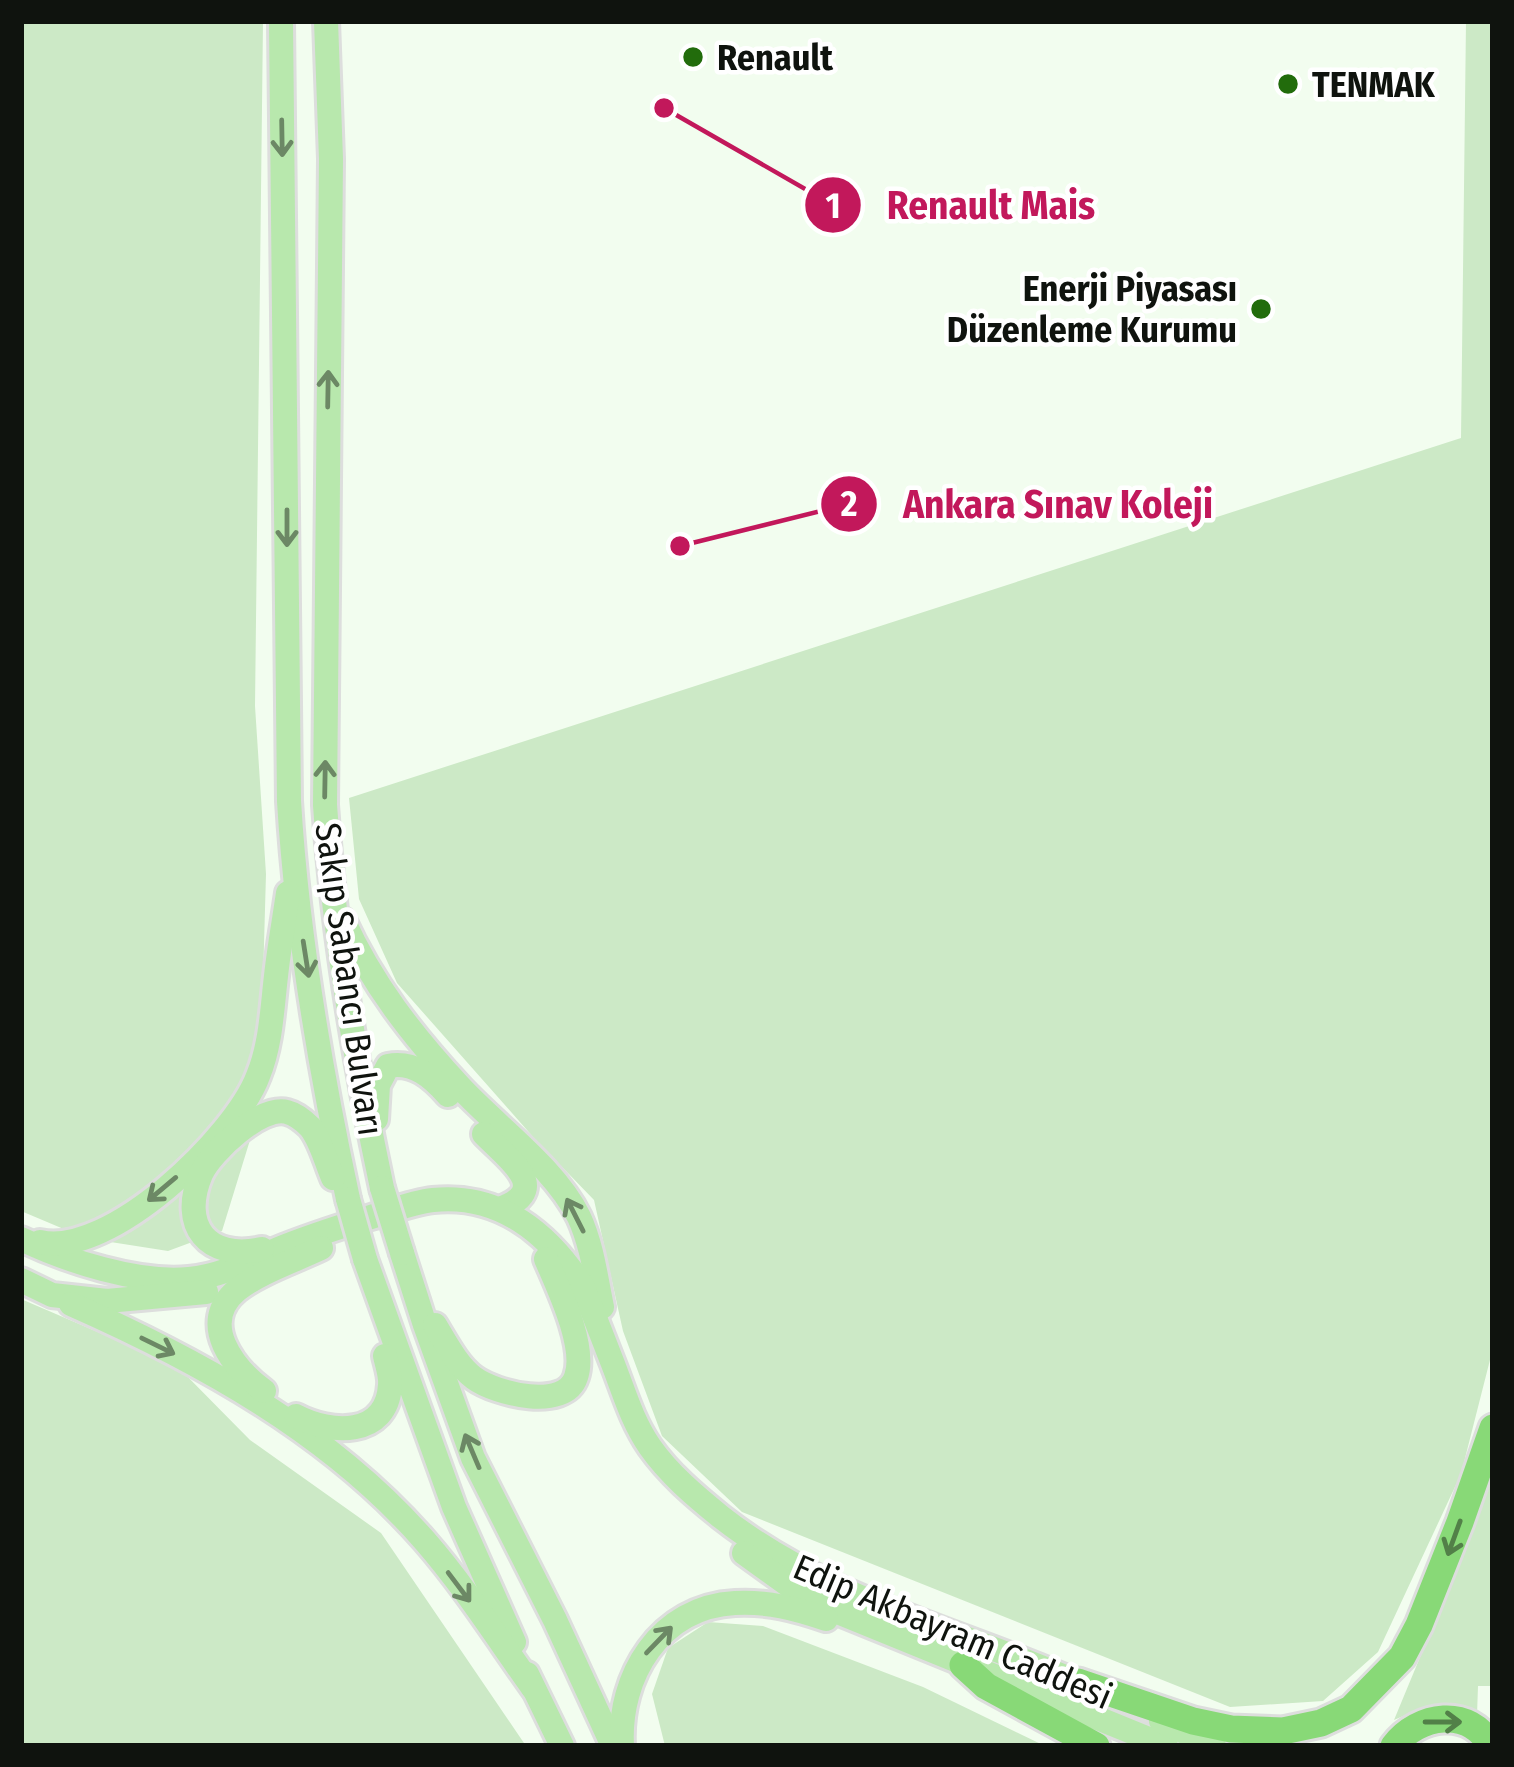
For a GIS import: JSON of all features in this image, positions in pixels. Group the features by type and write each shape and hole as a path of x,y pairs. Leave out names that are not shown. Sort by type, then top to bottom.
{"highway":[{"path":"1078,1682 1231,1729 1283,1731 1321,1723 1351,1709 1402,1657 1419,1625 1493,1428"},
{"path":"963,1665 986,1686 1096,1746"},
{"path":"1394,1746 1420,1723 1446,1718 1470,1724 1491,1746"}],"main road":[{"name":"Sakıp Sabancı Bulvarı","path":"281,21 289,801 318,1031 348,1199 368,1268 454,1507 562,1746"},
{"name":"Sakıp Sabancı Bulvarı","path":"326,21 331,183 325,805 332,896 359,1077 380,1179 402,1253 473,1458 613,1746"},
{"path":"21,1238 69,1243 109,1230 156,1196 209,1147 248,1102 271,1032 293,861"},
{"path":"332,896 362,962 399,1017 558,1187 579,1218 591,1252 615,1368"},
{"path":"380,1179 378,1085 388,1066 401,1064 434,1079 521,1172 527,1184 524,1194 500,1209"},
{"path":"337,1233 246,1252 218,1247 199,1232 194,1219 202,1172 250,1123 273,1111 285,1111 315,1134 334,1181 348,1199"},
{"name":"Edip Akbayram Caddesi","path":"21,1238 95,1267 190,1279 433,1200 465,1200 500,1209 548,1242 583,1287 625,1400 651,1449 679,1480 755,1543 812,1576 1078,1682 1214,1746"},
{"name":"Edip Akbayram Caddesi","path":"21,1280 52,1295 107,1301 196,1294 221,1288 337,1233 429,1213 460,1213 501,1225 546,1259 579,1310 614,1414 639,1457 708,1525 781,1580 830,1609 1166,1746"},
{"path":"337,1233 240,1287 224,1306 220,1321 226,1352 235,1366 312,1425 348,1430 375,1418 384,1407 391,1383 368,1268"},
{"path":"414,1292 463,1366 479,1382 525,1395 557,1395 576,1378 577,1352 546,1259"},
{"path":"52,1295 199,1366 258,1402 348,1468 425,1541 533,1688"},
{"path":"622,1746 623,1706 643,1657 676,1623 705,1608 738,1602 770,1604 893,1636"}],"green space":[{"path":"21,21 263,21 255,706 266,874 258,1114 222,1231 168,1251 85,1238 21,1211"},
{"path":"1466,21 1492,21 1492,1352 1461,1474 1378,1652 1323,1701 1230,1707 742,1512 662,1436 623,1331 594,1200 397,983 359,899 349,798 1461,438"},
{"path":"21,1299 177,1366 250,1440 381,1533 526,1746 21,1746"},
{"path":"1493,1470 1491,1686 1478,1686 1477,1715 1435,1708 1394,1720 1457,1568"},
{"path":"708,1622 763,1626 923,1687 1045,1746 665,1746 652,1694 668,1648"}],"place":[{"name":"Renault","path":"693,57"},
{"name":"TENMAK","path":"1288,84"},
{"name":"Renault Mais","path":"664,108"},
{"name":"Enerji Piyasası Düzenleme Kurumu","path":"1261,309"},
{"name":"Ankara Sınav Koleji","path":"680,546"}]}
